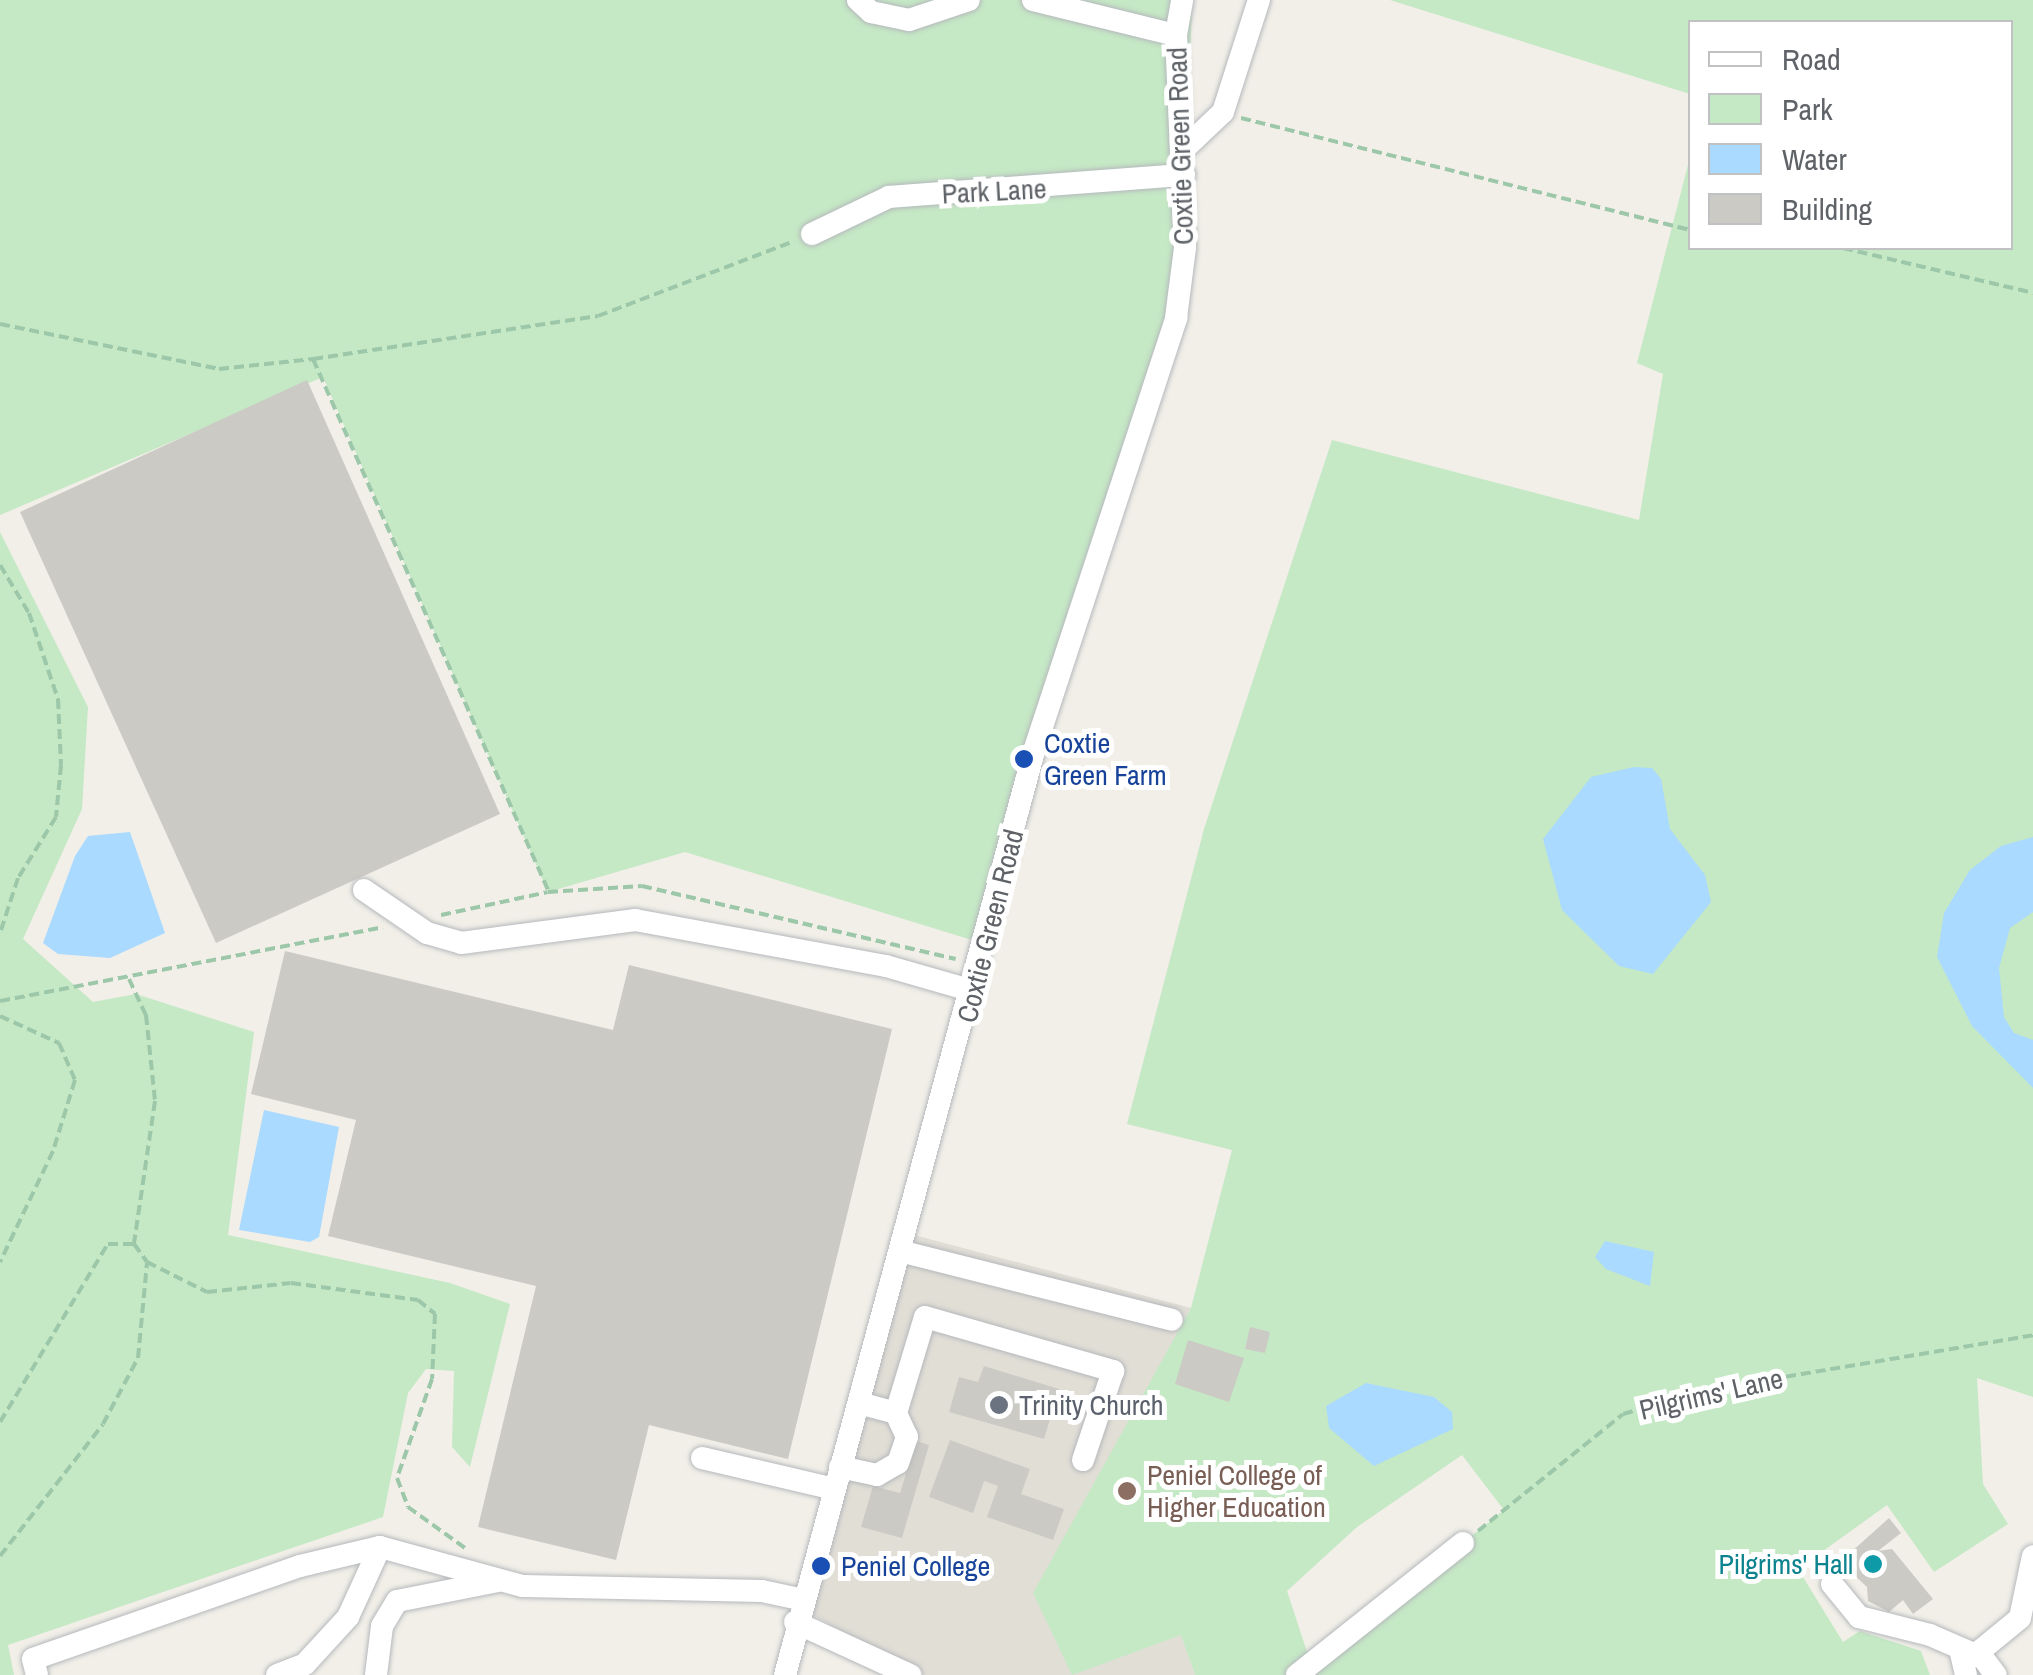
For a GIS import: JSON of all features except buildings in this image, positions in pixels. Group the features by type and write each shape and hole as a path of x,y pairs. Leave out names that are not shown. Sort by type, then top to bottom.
{"street":[{"path":"858,0 871,12 909,20 969,0"},
{"path":"1033,0 1176,35"},
{"name":"Coxtie Green Road","path":"785,1675 801,1599 904,1252 1034,751 1176,318 1185,148 1176,35 1182,0"},
{"path":"1185,148 1222,112 1259,0"},
{"name":"Park Lane","path":"812,234 890,197 1184,175"},
{"path":"364,890 427,933 461,942 635,920 886,966 973,991"},
{"path":"904,1252 1172,1320"},
{"path":"702,1458 837,1478 877,1476 898,1464 907,1437 896,1414 925,1316 1113,1371 1083,1460"},
{"path":"859,1403 896,1414"},
{"path":"1298,1675 1463,1543"},
{"path":"277,1675 305,1664 348,1618 380,1547"},
{"path":"37,1675 33,1659 300,1566 380,1547 501,1580 801,1599"},
{"path":"1967,1660 2020,1618 2033,1556"},
{"path":"376,1675 382,1626 397,1601 501,1580"},
{"path":"1832,1584 1859,1616 1996,1675"},
{"path":"795,1622 910,1675"}],"path":[{"path":"1222,112 1688,229"},
{"path":"0,324 219,369 313,360 598,316 812,234"},
{"path":"1851,250 2033,293"},
{"path":"313,360 548,892"},
{"path":"0,564 29,613 58,699 61,765 56,817 18,878 0,933"},
{"path":"129,979 146,1014 155,1101 134,1244 147,1262 207,1292 291,1282 418,1300 434,1314 432,1379 397,1478 408,1508 464,1544 469,1572"},
{"path":"0,1016 59,1043 75,1080 53,1151 0,1262"},
{"path":"0,1422 108,1244 134,1244"},
{"path":"0,1556 103,1424 138,1358 147,1262"},
{"name":"Pilgrims' Lane","path":"1463,1543 1623,1414 1712,1389 2033,1335"}],"shaded area":[{"name":"Peniel College of Higher Education","path":"914,1235 1491,1387 1287,1591 1181,1634 1195,1675 924,1675 811,1614"}],"green space":[{"path":"0,0 1192,0 1185,248 985,944 685,852 548,892 323,377 0,515"},
{"path":"1390,0 2033,0 2033,1397 1977,1378 1983,1484 2008,1524 1934,1572 1887,1505 1798,1569 1843,1642 1860,1631 1921,1651 1930,1675 1195,1675 1181,1635 1072,1675 1033,1593 1191,1308 1232,1150 1127,1124 1204,829 1332,440 1639,520 1663,374 1637,363 1688,165 1688,250 2013,250 2013,20 1688,20 1688,93","holes":["1462,1455 1504,1510 1311,1664 1287,1591 1357,1527"]},
{"path":"0,532 88,707 82,809 23,939 93,1002 136,994 254,1032 228,1235 450,1283 510,1304 470,1467 452,1447 454,1371 426,1369 408,1393 383,1517 8,1645 14,1675 0,1675"}],"water":[{"path":"1634,767 1652,768 1661,779 1670,829 1705,875 1711,902 1653,974 1619,966 1562,910 1543,839 1591,777"},
{"path":"130,832 165,933 110,958 58,954 43,943 75,856 88,836"},
{"path":"2033,837 2033,912 2010,928 1999,968 2004,1017 2014,1033 2033,1040 2033,1088 1972,1026 1937,957 1944,913 1970,870 2001,846"},
{"path":"264,1110 339,1127 319,1237 310,1242 239,1230"},
{"path":"1605,1241 1654,1252 1650,1286 1606,1269 1595,1257"},
{"path":"1366,1383 1434,1397 1452,1412 1453,1429 1374,1466 1329,1428 1326,1406"}],"place":[{"name":"Coxtie Green Farm","path":"1024,759"},
{"name":"Trinity Church","path":"999,1405"},
{"name":"Peniel College of Higher Education","path":"1127,1491"},
{"name":"Pilgrims' Hall","path":"1873,1564"},
{"name":"Peniel College","path":"821,1566"}]}
